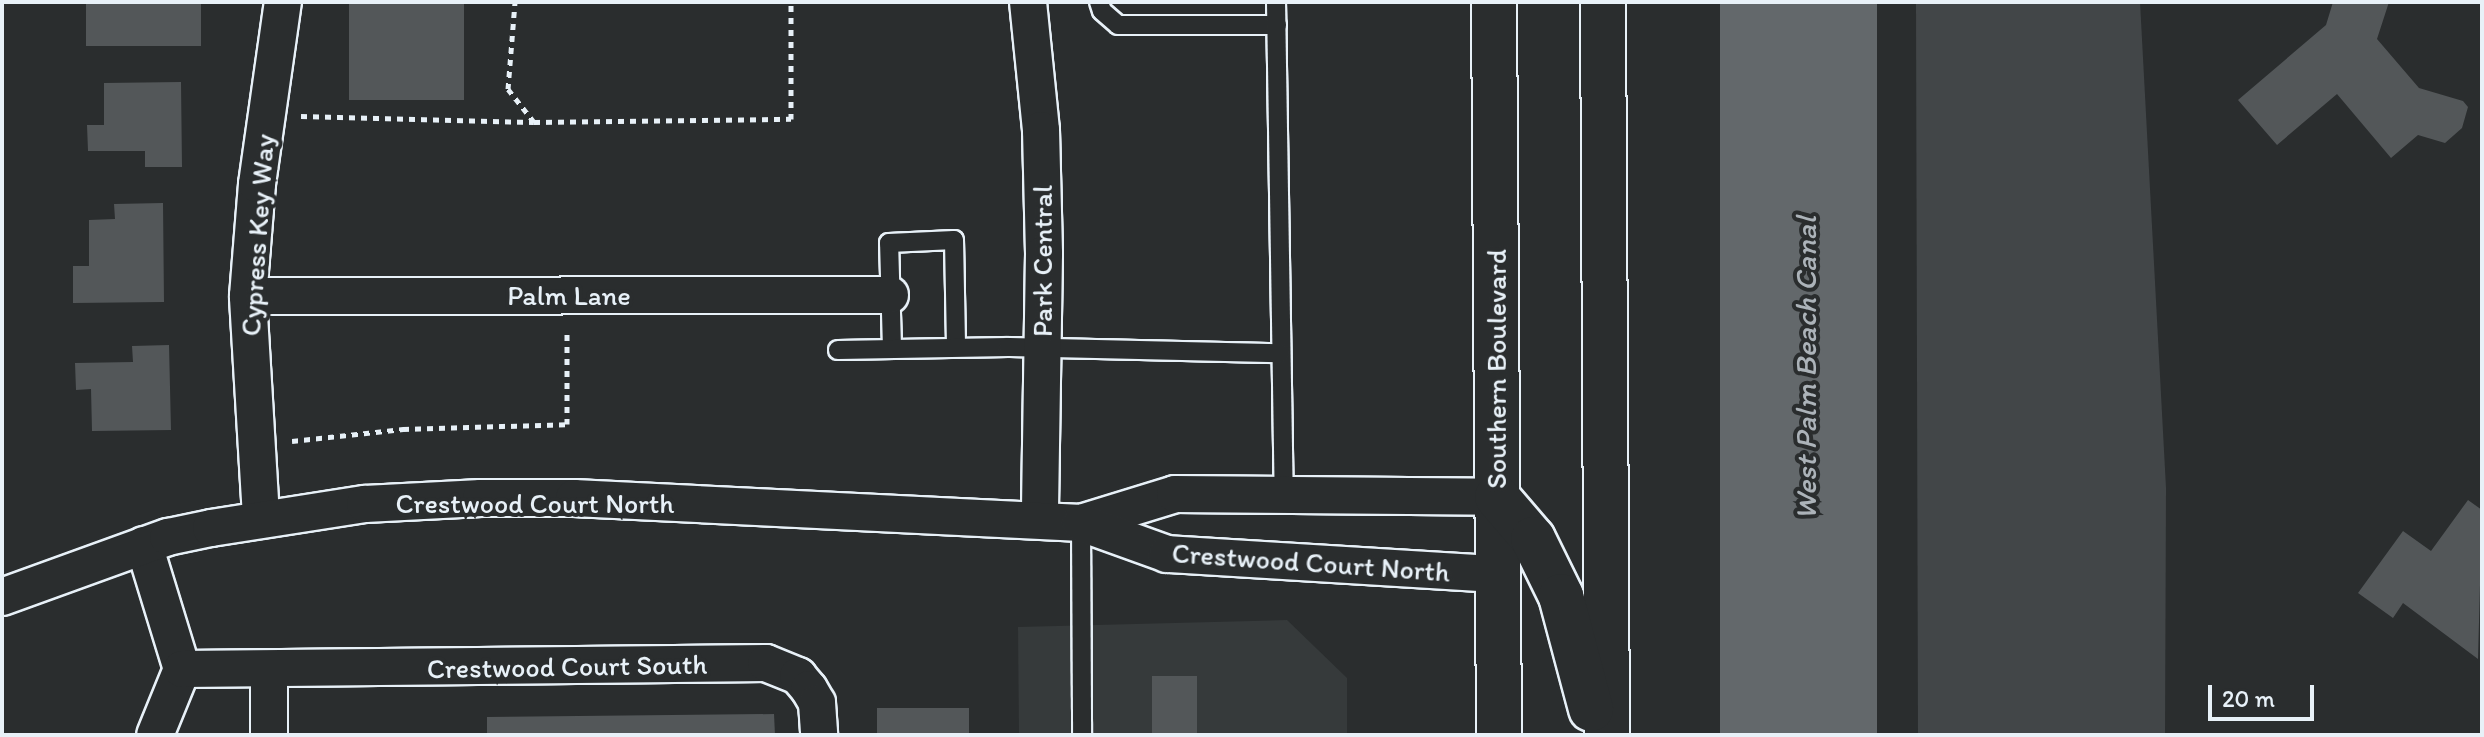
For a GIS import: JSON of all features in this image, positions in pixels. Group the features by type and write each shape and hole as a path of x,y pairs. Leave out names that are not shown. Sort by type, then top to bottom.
{"highway":[{"name":"Southern Boulevard","path":"1494,2 1499,735"},
{"path":"1603,2 1607,735"},
{"path":"1497,497 1533,539 1561,596 1598,735"}],"street":[{"name":"Cypress Key Way","path":"261,517 248,296 257,184 283,2"},
{"name":"Park Central","path":"1028,2 1041,130 1040,520"},
{"name":"Palm Lane","path":"248,296 890,295"},
{"name":"Crestwood Court North","path":"1081,523 1175,494 1497,497"},
{"name":"Crestwood Court North","path":"2,597 144,545 261,517 365,504 574,498 1081,523 1167,554 1498,574"},
{"path":"144,545 182,669 155,735"},
{"name":"Crestwood Court South","path":"182,669 766,663 798,676 809,689 817,703 819,735"},
{"path":"269,669 269,735"}],"lane":[{"path":"1099,2 1102,11 1118,25 1277,25"},
{"path":"1276,2 1284,495"},
{"path":"892,348 889,243 954,240 956,347"},
{"path":"838,350 956,347 1041,351 1281,353"},
{"path":"1081,523 1082,735"}],"path":[{"path":"515,2 508,89 534,122"},
{"path":"300,116 534,122 791,119 791,2"},
{"path":"291,441 403,429 567,424 567,313"}],"shaded area":[{"path":"1916,2 2140,2 2166,488 2165,735 1918,735"},
{"path":"1287,620 1347,678 1347,735 1019,735 1018,627"}],"water":[{"name":"West Palm Beach Canal","path":"1720,2 1877,2 1877,735 1720,735"}],"building":[{"path":"86,2 201,2 201,46 86,46"},
{"path":"349,2 464,2 464,100 349,100"},
{"path":"2333,2 2389,2 2377,39 2419,88 2463,101 2468,107 2462,128 2445,143 2418,135 2391,158 2337,94 2277,145 2238,100 2326,25"},
{"path":"181,82 182,167 145,167 145,151 88,151 87,125 104,125 104,83"},
{"path":"163,203 164,302 73,303 73,266 89,266 89,220 115,219 114,204"},
{"path":"169,345 171,430 92,431 91,389 76,390 75,363 133,362 132,346"},
{"path":"2468,500 2482,510 2478,659 2403,603 2393,618 2358,593 2403,531 2431,551"},
{"path":"1152,676 1197,676 1197,735 1152,735"},
{"path":"877,708 969,708 969,735 877,735"},
{"path":"774,714 775,735 487,735 487,717"}]}
